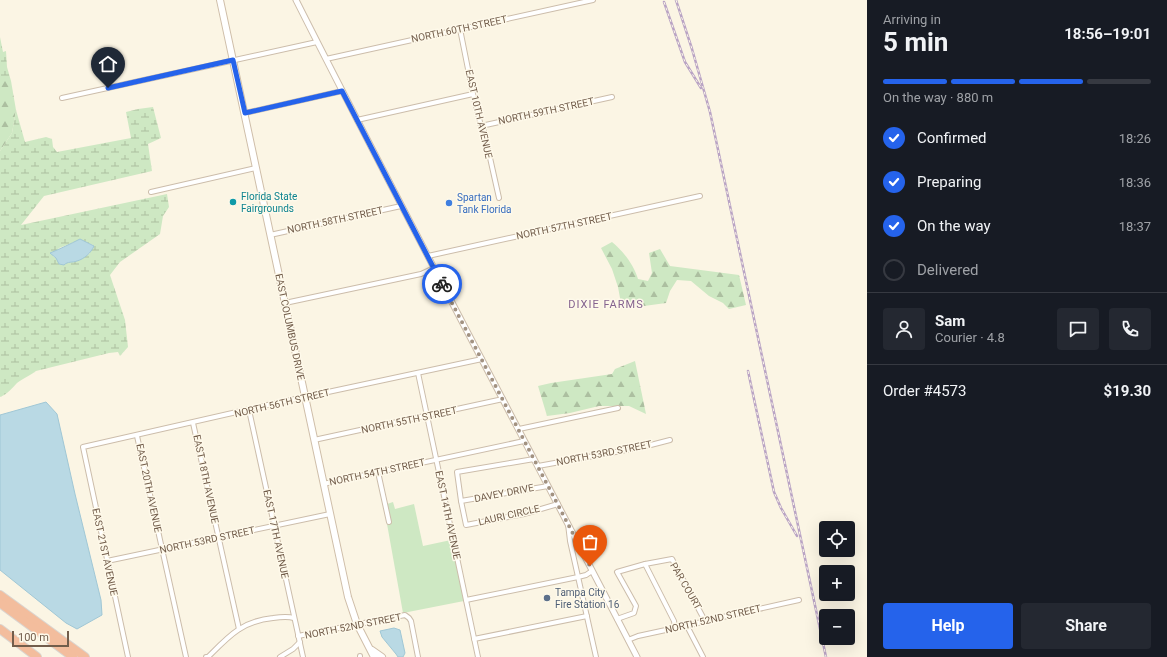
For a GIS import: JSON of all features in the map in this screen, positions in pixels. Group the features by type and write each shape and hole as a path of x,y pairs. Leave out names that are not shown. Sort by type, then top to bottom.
{"highway":[{"path":"0,595 85,657"},
{"path":"0,603 73,657"},
{"path":"3,631 33,657"},
{"path":"3,631 37,657"}],"main road":[{"name":"EAST COLUMBUS DRIVE","path":"220,0 348,596 357,624 372,650 374,657"},
{"name":"EAST COLUMBUS DRIVE","path":"372,650 382,657"}],"street":[{"path":"296,0 401,206 637,657"},
{"name":"NORTH 60TH STREET","path":"326,59 593,0"},
{"name":"EAST 10TH AVENUE","path":"460,29 473,94 481,126 484,131 498,198"},
{"path":"62,98 317,42"},
{"path":"245,113 342,91"},
{"path":"357,120 473,94"},
{"name":"NORTH 59TH STREET","path":"481,126 612,97"},
{"path":"151,192 256,168"},
{"name":"NORTH 57TH STREET","path":"428,256 700,196"},
{"name":"NORTH 58TH STREET","path":"270,235 401,206"},
{"path":"285,303 421,274 434,268"},
{"name":"NORTH 56TH STREET","path":"83,447 482,359"},
{"name":"EAST 14TH AVENUE","path":"418,373 478,657"},
{"name":"NORTH 55TH STREET","path":"314,440 503,399"},
{"path":"518,429 618,408"},
{"name":"EAST 17TH AVENUE","path":"249,410 303,657"},
{"name":"EAST 18TH AVENUE","path":"193,423 239,629"},
{"name":"EAST 20TH AVENUE","path":"137,436 186,657"},
{"name":"NORTH 53RD STREET","path":"538,466 643,447 670,440"},
{"name":"NORTH 54TH STREET","path":"323,484 524,441"},
{"name":"EAST 21ST AVENUE","path":"83,447 128,657"},
{"name":"LAURI CIRCLE","path":"534,459 457,472 466,525 524,514 558,504"},
{"path":"378,472 389,522"},
{"name":"DAVEY DRIVE","path":"461,502 548,486"},
{"name":"NORTH 53RD STREET","path":"107,561 330,514"},
{"path":"568,523 568,530 596,657"},
{"name":"PAR COURT","path":"617,619 631,615 636,610 636,606 618,572 645,564 672,559 705,621"},
{"path":"645,564 674,621 674,628"},
{"path":"466,600 578,576 592,571"},
{"name":"NORTH 52ND STREET","path":"628,640 638,636 799,600"},
{"name":"NORTH 52ND STREET","path":"298,636 401,615 407,616 410,621 418,657"},
{"path":"474,639 587,616"},
{"name":"NORTH 52ND STREET","path":"208,657 228,637 251,622 267,618 294,618"},
{"path":"687,626 703,657"},
{"path":"280,657 293,649 300,642"}],"green space":[{"path":"0,37 3,52 6,51 7,67 11,81 0,81"},
{"path":"0,81 11,81 16,110 12,133 0,151"},
{"path":"153,107 161,138 148,144 152,171 44,196 21,225 167,194 169,207 163,216 160,234 120,262 110,275 125,320 128,347 120,356 118,352 109,353 36,371 17,383 8,393 0,397 0,151 12,133 16,110 25,142 46,137 52,139 53,147 57,152 131,138 126,112","holes":["75,242 85,242 93,245 89,254 75,261 66,262 53,256 59,248"]},
{"path":"612,242 628,259 638,279 648,281 652,273 649,253 660,249 670,266 739,275 746,305 729,309 723,303 709,296 691,281 677,280 670,291 666,303 622,309 618,287 612,269 601,248"},
{"path":"635,361 646,414 629,406 599,406 570,413 547,416 538,386 612,374 615,369"},
{"path":"393,502 395,509 414,504 423,546 451,540 464,601 403,613 387,524 391,523 387,504"}],"water":[{"path":"80,239 94,246 85,257 80,260 64,265 59,264 56,258 50,253 61,248"},
{"path":"46,402 57,414 101,600 102,615 77,629 66,623 0,570 0,415"},
{"path":"394,628 400,630 405,653 403,657 398,657 382,637 380,631"}],"railway":[{"path":"676,0 710,112 826,657"},
{"path":"664,2 685,62 701,88"},
{"path":"748,371 774,492 781,508 797,536"}],"way so far":[{"path":"442,284 590,566"}],"place":[{"name":"Florida State Fairgrounds","path":"233,202"},
{"name":"Spartan Tank Florida","path":"449,203"},
{"name":"Tampa City Fire Station 16","path":"547,598"}],"district":[{"name":"DIXIE FARMS","path":"606,304"}],"route":[{"path":"108,88 233,60 245,113 342,91 442,284"}]}
